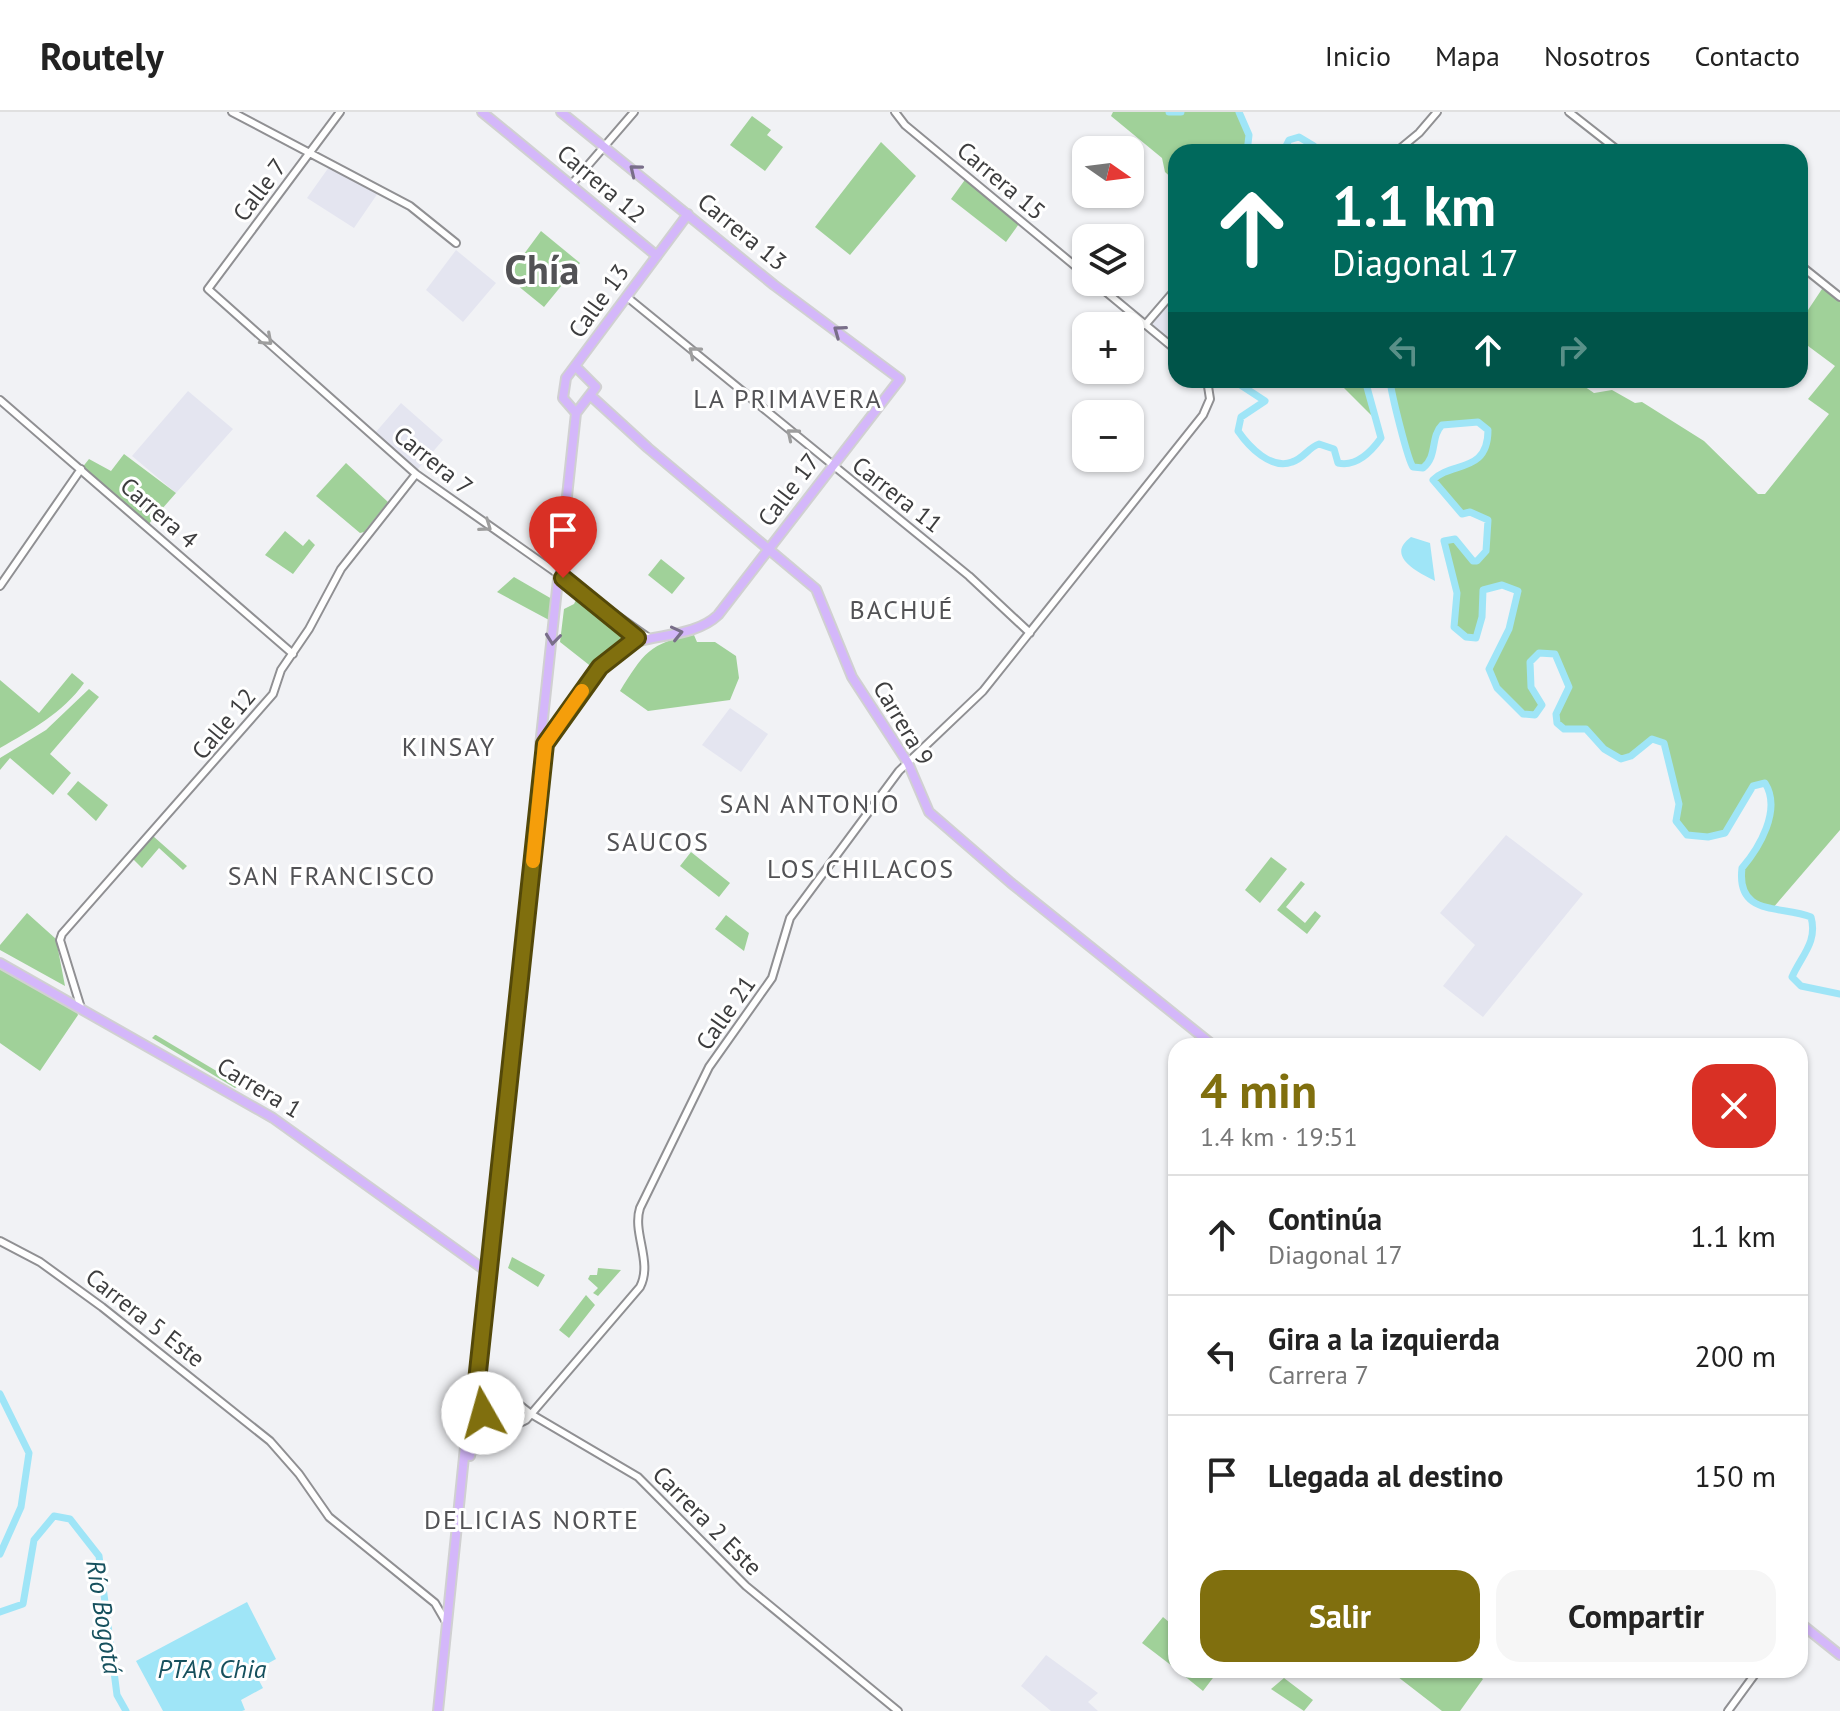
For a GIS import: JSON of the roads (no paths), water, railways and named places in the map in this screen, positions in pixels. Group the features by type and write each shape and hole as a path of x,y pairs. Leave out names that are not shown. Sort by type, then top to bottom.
{"main road":[{"name":"Carrera 12","path":"482,112 657,256"},
{"name":"Carrera 13","path":"561,112 774,285 900,379"},
{"name":"Calle 13","path":"576,413 566,403 563,391 566,378 688,214"},
{"path":"440,1711 473,1439 476,1427 483,1420 479,1373 487,1271 576,413 596,387 576,367"},
{"name":"Calle 17","path":"650,639 709,623 724,609 900,379"},
{"name":"Carrera 9","path":"591,396 820,594 852,677 908,763 929,812 960,841 1204,1038"},
{"path":"440,1711 465,1456 460,1414 471,1391 487,1271 545,747 604,662 635,642 650,639"},
{"path":"545,705 545,730 556,727"},
{"name":"Carrera 1","path":"0,963 273,1118 487,1271"},
{"path":"465,1405 481,1409"},
{"path":"463,1424 476,1427"},
{"path":"1808,1629 1840,1655"}],"street":[{"path":"232,112 410,206 456,243"},
{"name":"Calle 7","path":"208,289 340,112"},
{"path":"571,185 634,112"},
{"name":"Carrera 15","path":"895,112 905,125 1072,263"},
{"path":"1406,144 1437,112"},
{"path":"1569,112 1610,144"},
{"path":"1808,271 1840,297"},
{"name":"Carrera 7","path":"208,289 416,474 518,549 650,639"},
{"path":"1111,296 1168,344"},
{"name":"Carrera 11","path":"627,297 831,467 969,576 1030,633"},
{"path":"1145,325 1168,298"},
{"name":"Calle 21","path":"531,1414 640,1287 645,1273 638,1212 709,1067 769,984 790,918 908,763 972,703 1203,415 1209,388"},
{"name":"Carrera 4","path":"0,400 293,654"},
{"path":"0,586 81,469"},
{"name":"Calle 12","path":"81,1008 60,940 62,934 273,694 281,670 345,563 416,474"},
{"name":"Carrera 7","path":"560,578 635,633 635,642"},
{"path":"59,996 68,994 72,986"},
{"name":"Carrera 5 Este","path":"0,1241 40,1262 102,1307 261,1434 279,1450 329,1517 431,1600"},
{"name":"Carrera 2 Este","path":"479,1373 531,1414 638,1477 746,1586 898,1711"},
{"path":"513,1419 519,1413 517,1404"},
{"path":"481,1409 494,1417 513,1419 531,1414"},
{"path":"473,1439 488,1427 519,1424 531,1414"},
{"path":"431,1600 440,1601 450,1591"},
{"path":"431,1600 443,1613 447,1625"},
{"path":"1728,1711 1752,1678"}],"water":[{"path":"1411,537 1430,543 1435,581 1406,563 1402,557 1404,544"},
{"name":"PTAR Chia","path":"247,1602 276,1659 254,1671 263,1688 241,1700 245,1710 242,1711 163,1711 136,1661"}],"waterway":[{"path":"1169,112 1181,112"},
{"path":"1239,112 1249,135 1248,144"},
{"path":"1287,144 1289,140 1299,137 1311,144"},
{"path":"1245,388 1265,401 1241,417 1238,431 1261,456 1284,464 1296,460 1319,444 1334,449 1338,463 1345,464 1373,448 1381,438 1367,388"},
{"path":"1391,388 1413,467 1423,468 1428,463 1442,425 1478,422 1488,430 1482,454 1433,480 1462,514 1470,512 1488,520 1486,551 1477,561 1473,561 1455,539 1444,541 1457,593 1454,627 1466,637 1476,638 1482,617 1483,590 1502,585 1518,591 1509,629 1489,669 1497,688 1523,714 1535,715 1542,705 1531,687 1530,662 1539,653 1555,654 1569,687 1556,714 1557,723 1564,729 1586,729 1604,749 1621,759 1631,756 1652,739 1664,743 1679,804 1676,821 1687,835 1708,837 1725,833 1753,786 1765,783 1770,794 1770,816 1761,839 1742,868 1742,884 1753,902 1811,917 1813,926 1808,948 1792,977 1801,986 1840,994"},
{"name":"Río Bogotá","path":"0,1394 29,1453 21,1507 0,1554"},
{"name":"Río Bogotá","path":"0,1612 23,1604 34,1540 54,1516 70,1519 99,1556 117,1695 126,1711"}],"district":[{"name":"Chía","path":"542,270"},
{"name":"LA PRIMAVERA","path":"788,399"},
{"name":"BACHUÉ","path":"902,610"},
{"name":"KINSAY","path":"449,747"},
{"name":"SAN ANTONIO","path":"810,804"},
{"name":"SAUCOS","path":"658,842"},
{"name":"LOS CHILACOS","path":"861,869"},
{"name":"SAN FRANCISCO","path":"332,876"},
{"name":"DELICIAS NORTE","path":"532,1520"}]}
